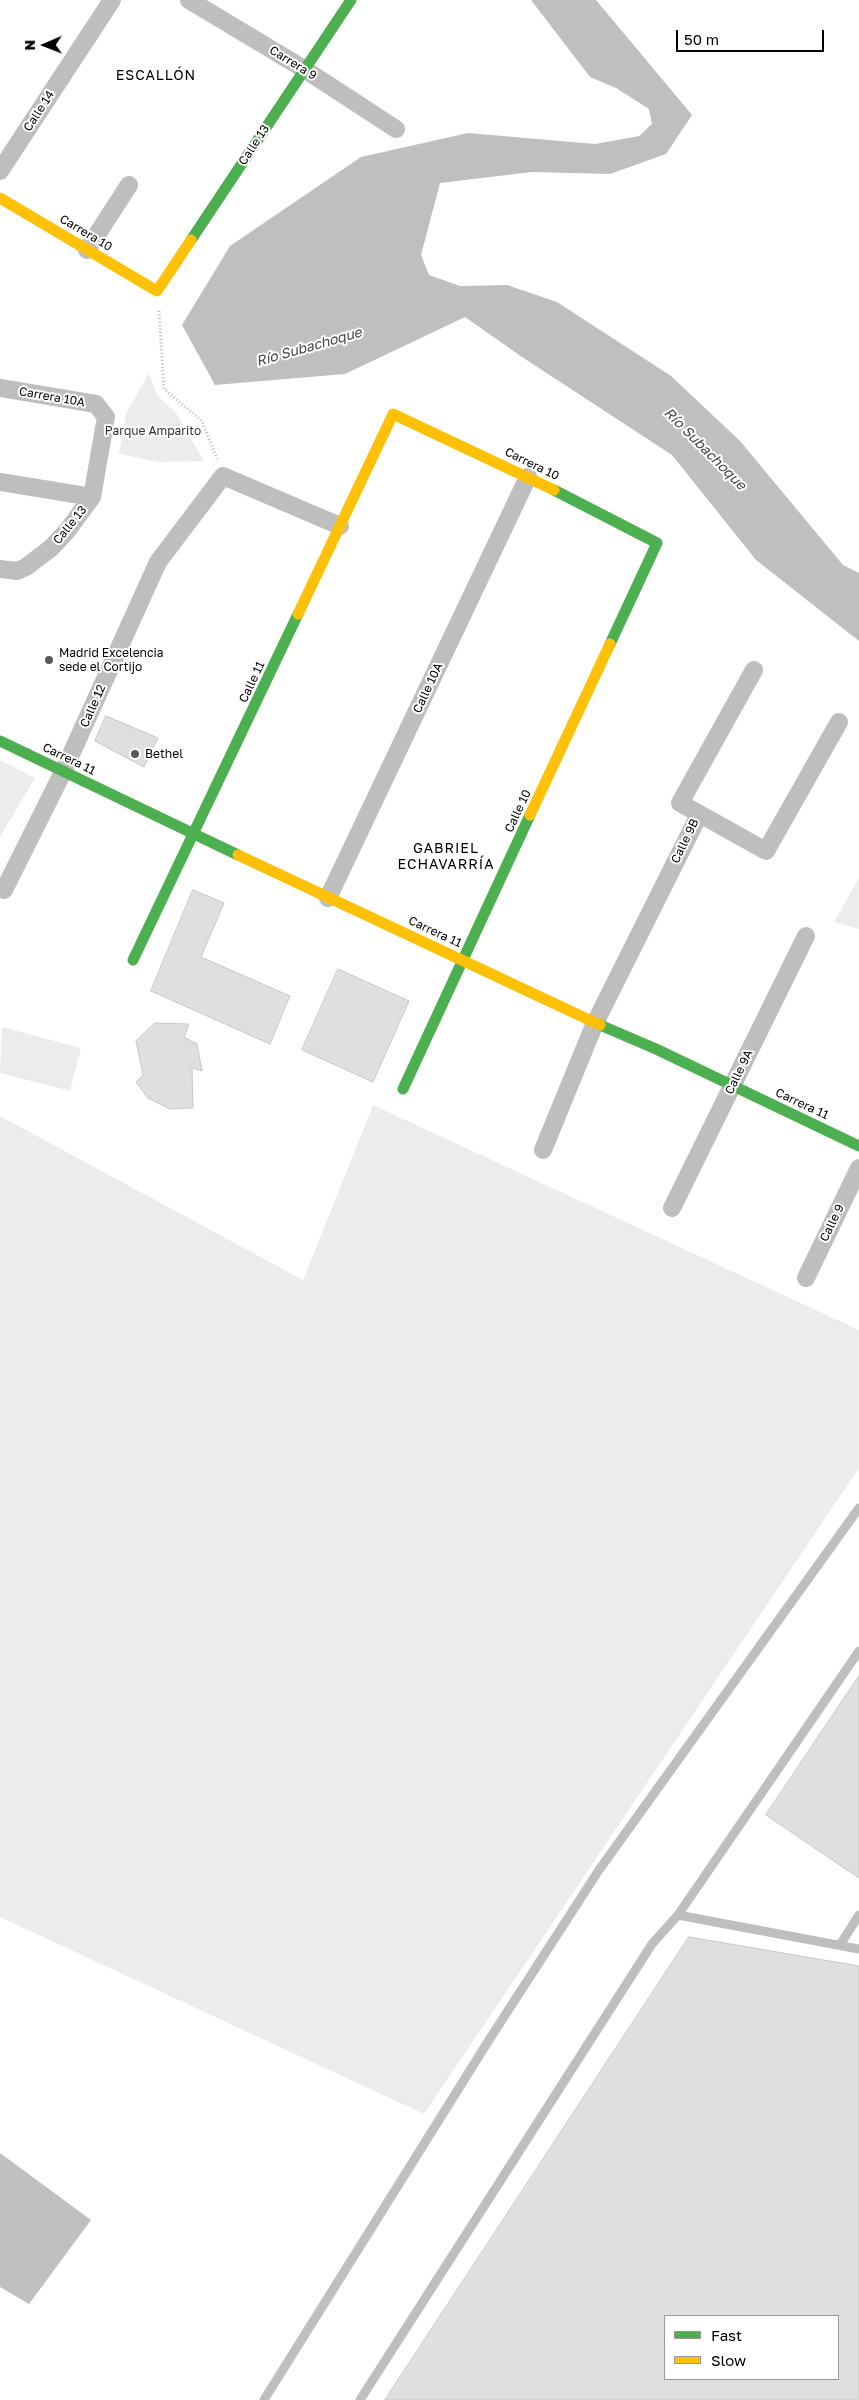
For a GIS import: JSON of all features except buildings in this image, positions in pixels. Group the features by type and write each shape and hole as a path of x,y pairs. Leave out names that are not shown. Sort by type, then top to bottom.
{"street":[{"name":"Calle 14","path":"0,171 112,0"},
{"name":"Carrera 9","path":"189,0 304,69 396,128"},
{"name":"Calle 13","path":"157,291 351,0"},
{"path":"87,250 129,185"},
{"name":"Carrera 10","path":"0,198 157,291"},
{"name":"Carrera 10A","path":"0,388 96,404 102,410"},
{"name":"Calle 13","path":"0,569 22,570 62,537 92,497 106,417 102,410"},
{"name":"Carrera 10","path":"393,414 528,477 657,542"},
{"name":"Calle 11","path":"133,960 195,834 393,414"},
{"path":"223,476 340,526"},
{"name":"Calle 12","path":"4,890 63,772 158,562 223,476"},
{"name":"Calle 10A","path":"328,898 528,477"},
{"path":"0,482 92,497"},
{"name":"Calle 10","path":"402,1090 464,961 657,542"},
{"name":"Calle 9B","path":"543,1150 595,1023 699,815 680,803 754,670"},
{"path":"699,815 766,851 839,722"},
{"name":"Carrera 11","path":"0,741 328,898 595,1023 656,1049 859,1146"},
{"name":"Calle 9A","path":"672,1208 806,936"},
{"name":"Calle 9","path":"806,1278 859,1168"}],"lane":[{"path":"264,2400 489,2040 599,1870 859,1508"},
{"path":"360,2400 652,1944 678,1915 859,1651"},
{"path":"678,1915 859,1949"},
{"path":"840,1945 859,1915"}],"path":[{"path":"157,291 164,390 202,421 223,476"}],"green space":[{"name":"Parque Amparito","path":"149,373 157,395 176,413 204,461 159,462 119,454 126,413"},
{"path":"0,760 35,778 0,837"},
{"path":"859,878 859,929 834,922"},
{"path":"2,1027 81,1048 70,1091 0,1073"},
{"path":"373,1105 859,1330 859,1468 424,2114 0,1917 0,1116 303,1280"}],"water":[{"name":"Río Subachoque","path":"531,0 596,0 692,115 666,154 610,174 532,172 440,183 421,255 429,275 460,286 507,285 557,302 671,376 740,441 843,565 859,573 859,641 756,560 672,455 522,357 465,317 345,374 215,385 182,325 230,246 361,157 468,133 595,144 639,136 652,124 649,109 616,88 590,77"},
{"path":"0,2153 91,2220 29,2304 0,2287"}],"traffic: fast":[{"path":"191,240 351,0"},
{"path":"554,490 657,543 610,644"},
{"path":"133,960 298,614"},
{"path":"0,741 238,855"},
{"path":"403,1089 530,815"},
{"path":"600,1025 656,1049 859,1146"}],"traffic: slow":[{"path":"0,198 157,291 191,240"},
{"path":"298,614 393,414 554,490"},
{"path":"530,815 610,644"},
{"path":"238,855 600,1025"}],"place":[{"name":"Madrid Excelencia sede el Cortijo","path":"49,660"},
{"name":"Bethel","path":"135,754"}],"district":[{"name":"ESCALLÓN","path":"156,76"},
{"name":"GABRIEL ECHAVARRÍA","path":"446,858"}]}
